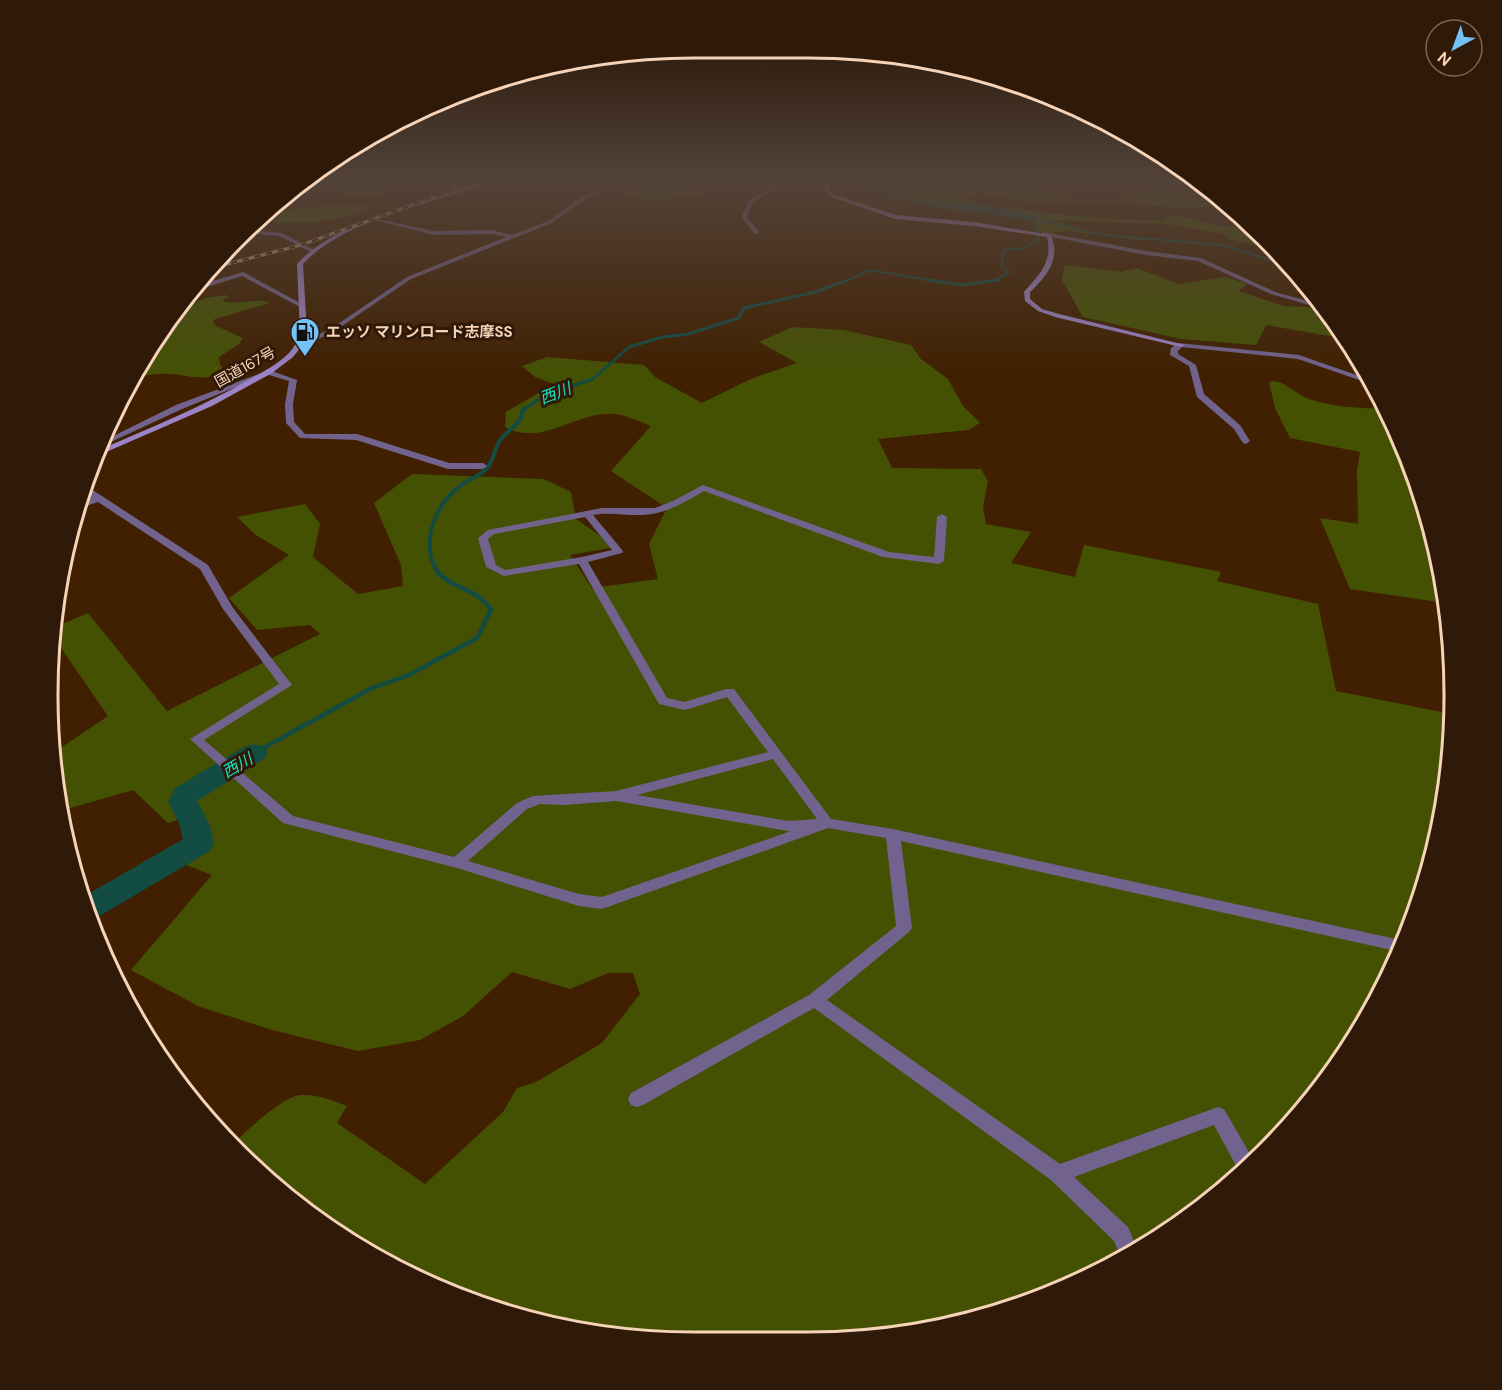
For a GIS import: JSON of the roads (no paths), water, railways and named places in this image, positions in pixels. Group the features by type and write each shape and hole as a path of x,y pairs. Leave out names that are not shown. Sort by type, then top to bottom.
{"street":[{"path":"303,246 311,250 318,246"},
{"path":"300,345 334,328 409,278 490,246"},
{"path":"1051,246 1050,265 1044,275 1027,292 1027,300 1040,310 1181,345 1292,356 1324,364 1358,377"},
{"path":"1115,246 1146,253 1199,259 1273,293 1308,303"},
{"name":"国道167号","path":"108,449 269,372 286,360 300,345 302,306 300,264 311,250"},
{"path":"208,285 243,274 302,306"},
{"path":"1181,345 1174,350 1174,355 1192,365 1200,395 1237,427 1246,441"},
{"path":"112,439 179,406 269,372 293,380 289,404 290,423 303,436 357,437 448,466 483,466"},
{"path":"587,514 618,550 582,560 504,573 491,567 483,538 491,532 599,510 649,513 677,504 703,488 887,555 939,561 942,517"},
{"path":"91,493 204,567 228,609 286,685 196,740 288,820 457,863 579,900 602,903 827,823"},
{"path":"88,502 99,498"},
{"path":"582,560 663,701 685,706 730,692 827,823"},
{"path":"457,863 522,806 538,799 564,800 616,796 776,754"},
{"path":"616,796 788,826 827,823 893,834 1393,944"},
{"path":"637,1099 815,1000 904,928 893,834"},
{"path":"815,1000 1058,1173 1121,1234 1126,1245"},
{"path":"1058,1173 1218,1115 1243,1159"}],"waterway":[{"path":"994,281 1010,272 1001,267 1004,250 1029,246"},
{"path":"1225,246 1272,260"},
{"name":"西川","path":"846,281 870,270 935,281"},
{"name":"西川","path":"524,409 545,395 593,379 629,347 663,337 688,334 738,318 744,308 815,292 848,280"},
{"name":"西川","path":"927,280 963,285 994,281"},
{"name":"西川","path":"994,281 998,280"},
{"name":"西川","path":"437,571 432,561 430,537 432,525 443,503 460,486 487,468 499,442 516,425 526,408"},
{"name":"西川","path":"254,753 372,688 409,675 477,638 491,610 479,597 450,582 437,571"},
{"name":"西川","path":"94,906 199,843 194,823 182,802 185,795 254,753"}],"railway":[{"path":"226,264 298,246"}],"place":[{"name":"エッソ マリンロード志摩SS","path":"305,358"}]}
